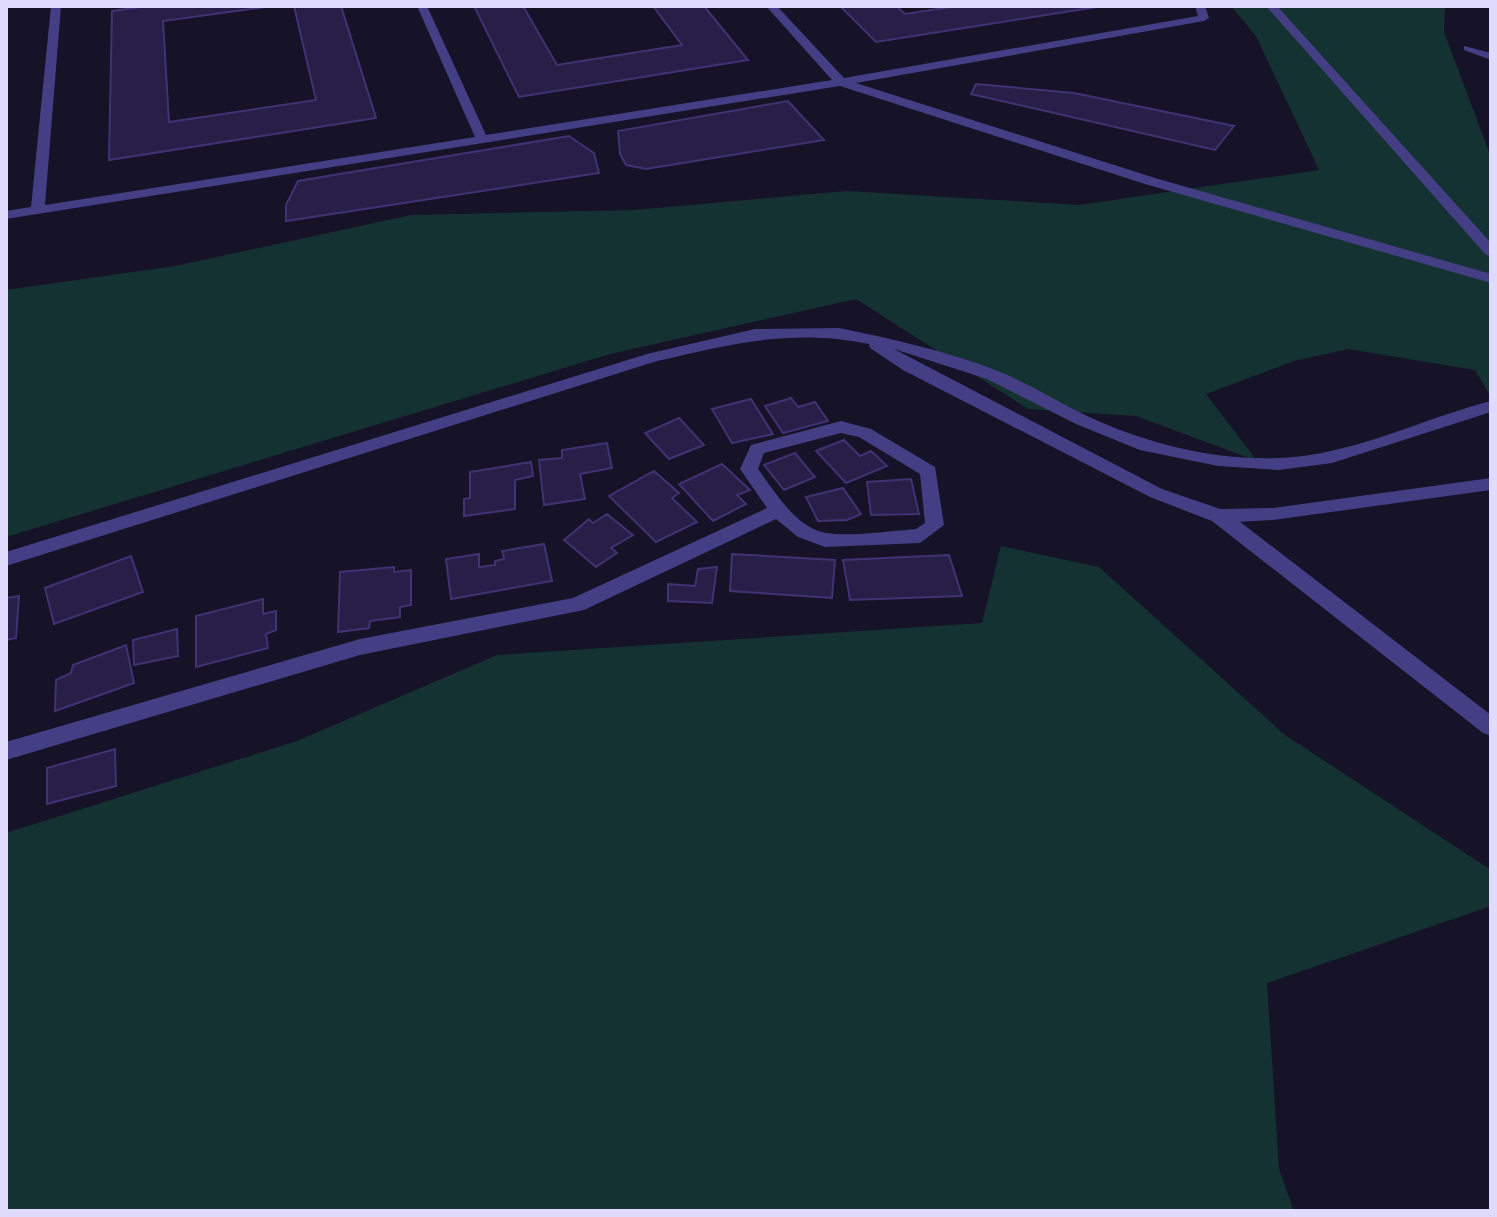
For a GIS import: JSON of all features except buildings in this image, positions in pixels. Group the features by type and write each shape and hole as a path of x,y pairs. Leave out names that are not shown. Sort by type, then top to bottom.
{"street":[{"path":"38,210 56,6"},
{"path":"422,6 482,139"},
{"path":"771,6 841,82 1150,181 1491,279"},
{"path":"6,215 841,82 1204,18 1200,6"},
{"path":"1271,6 1491,252"},
{"path":"1468,48 1491,57"},
{"path":"6,559 695,345 755,334 802,331 865,337 916,349 993,375 1082,420 1146,446 1218,460 1279,464 1332,457 1491,406"},
{"path":"865,337 909,366 1156,493 1219,516 1491,727"},
{"path":"841,427 865,433 929,471 935,525 920,536 825,540 805,532 778,510 749,469 757,449 841,427"},
{"path":"1219,516 1273,514 1491,484"},
{"path":"6,751 360,647 577,605 778,510"}],"green space":[{"path":"1231,6 1445,6 1444,32 1491,157 1491,397 1475,370 1348,349 1294,361 1206,394 1257,461 1136,416 1028,409 856,299 610,354 6,537 6,290 175,266 411,215 634,210 847,191 1079,205 1319,170 1256,36"},
{"path":"1001,546 1099,567 1285,735 1491,870 1491,906 1267,983 1279,1169 1294,1211 6,1211 6,833 297,741 497,655 982,623"}]}
